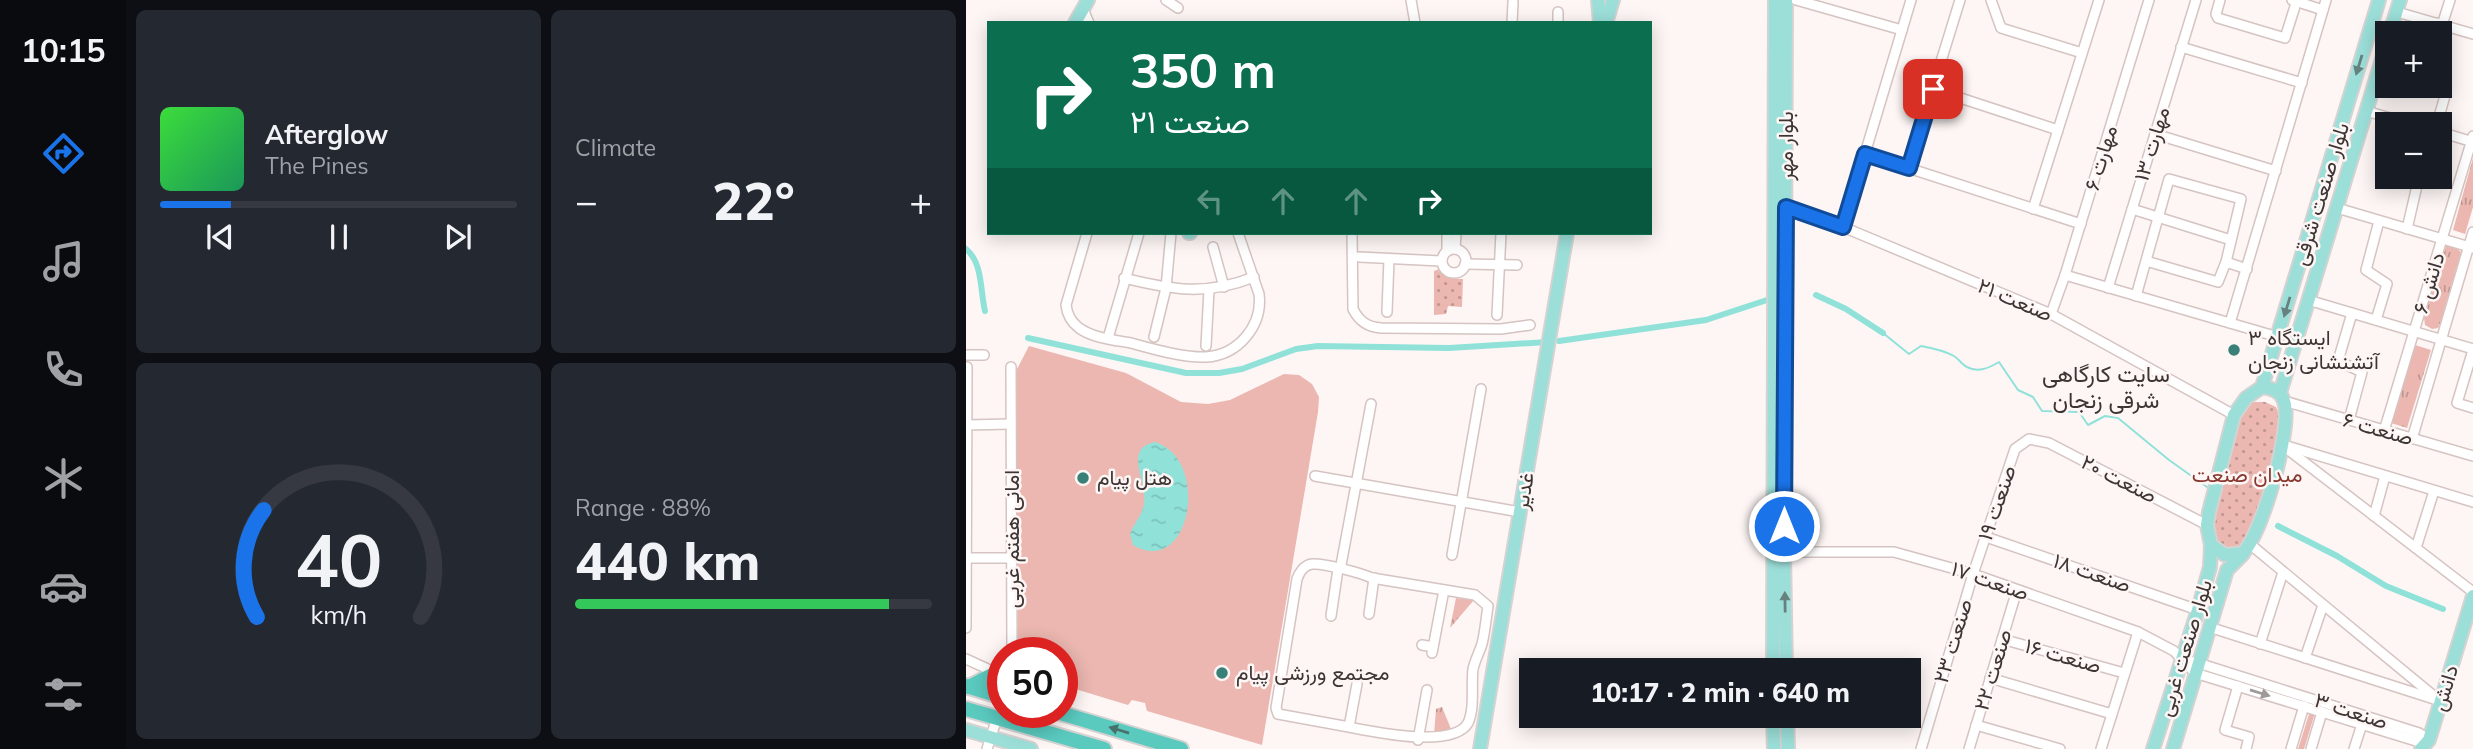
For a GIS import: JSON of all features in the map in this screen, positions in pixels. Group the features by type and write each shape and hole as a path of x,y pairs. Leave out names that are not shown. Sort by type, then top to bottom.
{"highway":[{"path":"968,687 987,680"},
{"path":"968,687 987,692"},
{"path":"966,709 987,715"},
{"path":"1078,718 1181,749"},
{"path":"1032,728 1104,749"}],"main road":[{"path":"1600,21 1599,0 1613,0 1607,21"},
{"name":"بلوار مهر","path":"1775,0 1786,658"},
{"name":"بلوار مهر","path":"1773,658 1779,318 1786,207 1786,0"},
{"name":"بلوار صنعت شرقی","path":"2262,387 2379,0"},
{"path":"1076,21 1085,5"},
{"name":"بلوار صنعت شرقی","path":"2282,397 2308,300 2375,82"},
{"path":"2327,175 2345,181"},
{"name":"غدیر","path":"1480,749 1567,235"},
{"path":"2262,387 2271,388 2282,397 2286,419 2282,445 2262,516 2247,549 2225,555 2211,545 2207,525 2234,415 2246,398 2262,387"},
{"name":"بلوار صنعت غربی","path":"2153,749 2198,610 2210,567 2211,545"},
{"name":"بلوار صنعت غربی","path":"2173,749 2227,570 2247,549"},
{"name":"دانش","path":"2427,746 2473,594"},
{"path":"1773,728 1774,749"},
{"path":"1787,728 1787,749"},
{"path":"966,730 989,743 1031,749"}],"street":[{"path":"1166,0 1178,8"},
{"path":"1411,0 1415,21"},
{"path":"1796,0 1902,30"},
{"path":"1843,227 1911,0"},
{"path":"1909,168 1960,0"},
{"path":"1991,0 2001,28 2082,53"},
{"path":"2033,209 2099,0"},
{"name":"مهارت ۶","path":"2051,314 2066,275 2148,0"},
{"name":"مهارت ۱۳","path":"2108,288 2196,0"},
{"path":"2220,0 2216,14 2218,18 2282,38 2286,36 2295,1 2323,10"},
{"path":"2230,323 2326,0"},
{"path":"2441,21 2450,0"},
{"path":"1512,21 1513,2"},
{"path":"2398,6 2433,21"},
{"path":"1558,12 1558,21"},
{"path":"2452,28 2473,34"},
{"path":"2181,47 2302,83"},
{"path":"1933,89 2058,130"},
{"path":"2366,111 2375,114"},
{"path":"2155,134 2276,171"},
{"path":"2452,135 2472,140"},
{"name":"دانش ۶","path":"2384,431 2472,140"},
{"path":"1865,154 2081,224"},
{"path":"2136,296 2169,179 2242,201 2218,282 2146,261"},
{"path":"2407,229 2416,189"},
{"name":"صنعت ۲۱","path":"1786,207 1843,227 2051,314 2234,415"},
{"path":"2337,208 2471,247"},
{"path":"2133,209 2231,240"},
{"path":"2376,320 2387,284 2367,270 2379,220"},
{"name":"دانش ۶","path":"2412,439 2440,340 2471,247 2473,232"},
{"path":"1086,235 1066,305 1073,321 1082,330 1108,338 1170,353 1205,357 1237,347 1256,322 1260,303 1239,235"},
{"path":"1108,338 1138,235"},
{"path":"1154,337 1166,288 1171,235"},
{"path":"1352,235 1353,309 1356,316 1366,324 1381,328 1501,329 1530,325"},
{"path":"1447,235 1451,250"},
{"path":"1359,257 1441,261 1451,250 1455,235"},
{"path":"1497,315 1501,235"},
{"path":"1213,247 1224,287"},
{"path":"1441,261 1443,268 1449,272 1462,270 1465,257 1461,251 1451,250"},
{"path":"1387,312 1390,259"},
{"path":"2226,262 2246,269"},
{"path":"1465,264 1517,265"},
{"path":"2066,275 2278,337"},
{"path":"1124,278 1166,288 1209,290 1254,277"},
{"path":"1206,346 1209,290"},
{"path":"2308,300 2473,350 2457,403 2473,408"},
{"path":"2349,420 2362,372 2338,361 2352,313"},
{"path":"966,355 984,355"},
{"path":"966,628 967,367"},
{"name":"امانی هفتم غربی","path":"1011,367 1013,637"},
{"path":"1452,555 1481,389"},
{"name":"صنعت ۶","path":"2282,397 2384,431 2472,453"},
{"path":"1331,616 1371,404"},
{"path":"966,425 1011,425"},
{"name":"صنعت ۲۰","path":"2029,439 2049,443 2207,525"},
{"name":"صنعت ۱۹","path":"1973,574 2015,449 2029,439"},
{"path":"2282,445 2473,502"},
{"path":"2282,445 2473,594"},
{"path":"1315,476 1520,512"},
{"path":"2374,516 2385,476"},
{"path":"2416,548 2434,491"},
{"name":"صنعت ۱۸","path":"1986,537 2198,610"},
{"path":"2247,549 2283,572 2441,702"},
{"name":"صنعت ۱۷","path":"1784,552 1894,552 1973,574 2138,632 2166,646 2182,660 2197,668"},
{"path":"967,558 1013,558"},
{"path":"1311,564 1340,567 1374,578 1475,596 1488,606 1481,648 1475,659 1467,726 1428,741 1278,714 1276,708 1299,573 1311,564"},
{"path":"2260,644 2283,572"},
{"name":"صنعت ۲۳","path":"1921,749 1973,574"},
{"path":"1369,614 1374,578"},
{"path":"1422,645 1433,650 1444,590"},
{"name":"صنعت ۲۲","path":"1969,749 2017,590"},
{"path":"2305,658 2323,605"},
{"path":"2209,628 2441,702"},
{"path":"2101,749 2138,632"},
{"name":"صنعت ۱۶","path":"2002,639 2124,673"},
{"path":"966,659 987,669"},
{"name":"صنعت ۳","path":"2197,668 2238,686 2427,746"},
{"name":"صنعت ۳","path":"2197,668 2419,733 2427,746"},
{"path":"1473,673 1492,675"},
{"path":"1990,678 2112,714"},
{"path":"1349,727 1357,684"},
{"path":"2238,686 2225,730 2249,737 2246,749"},
{"path":"1418,740 1427,690"},
{"path":"2291,749 2304,706"},
{"path":"2311,749 2322,712"},
{"path":"1976,724 2060,749"},
{"path":"2354,749 2362,724"}],"green space":[{"path":"2473,158 2473,207 2465,234 2453,230"},
{"path":"2446,246 2453,246 2461,252 2441,321 2438,328 2432,329 2425,325 2424,318"},
{"path":"1442,268 1454,279 1463,279 1462,307 1448,306 1446,314 1434,315 1434,271"},
{"path":"2415,345 2431,350 2407,428 2391,423"},
{"path":"1029,346 1126,373 1181,402 1208,404 1230,400 1284,374 1299,375 1312,384 1319,397 1318,412 1262,745 1147,711 1145,703 1132,700 1128,705 1078,690 1078,637 1018,637 1016,371"},
{"name":"میدان صنعت","path":"2251,402 2265,402 2276,407 2281,419 2280,428 2264,501 2242,546 2229,548 2220,544 2214,534 2212,522 2235,423"},
{"path":"1456,598 1474,600 1450,628"},
{"path":"1442,707 1451,729 1434,735 1436,709"},
{"path":"2310,711 2315,713 2304,749 2298,749"}],"water":[{"path":"1155,442 1173,453 1183,470 1188,491 1187,513 1180,532 1169,546 1153,551 1133,545 1130,534 1144,504 1138,459 1145,446"}],"waterway":[{"path":"966,249 978,269 985,311"},
{"path":"1816,295 1846,309 1883,333"},
{"path":"1559,341 1706,320 1767,300"},
{"path":"1883,333 1909,354 1921,346 1934,349 1954,356 1965,366 1975,370 1999,362 2018,390 2033,397 2042,411 2079,412 2088,425 2105,416 2118,418 2207,487"},
{"path":"1028,338 1186,373 1219,373 1242,369 1296,349 1318,346 1449,348 1547,342"},
{"path":"2278,526 2337,556 2386,586 2443,609"}],"place":[{"name":"ایستگاه ۳ آتشنشانی زنجان","path":"2234,350"},
{"name":"هتل پیام","path":"1083,478"},
{"name":"مجتمع ورزشی پیام","path":"1222,673"}],"district":[{"name":"سایت کارگاهی شرقی زنجان","path":"2106,387"}],"route":[{"path":"1784,526 1786,207 1843,227 1865,154 1909,168 1933,89"}]}
